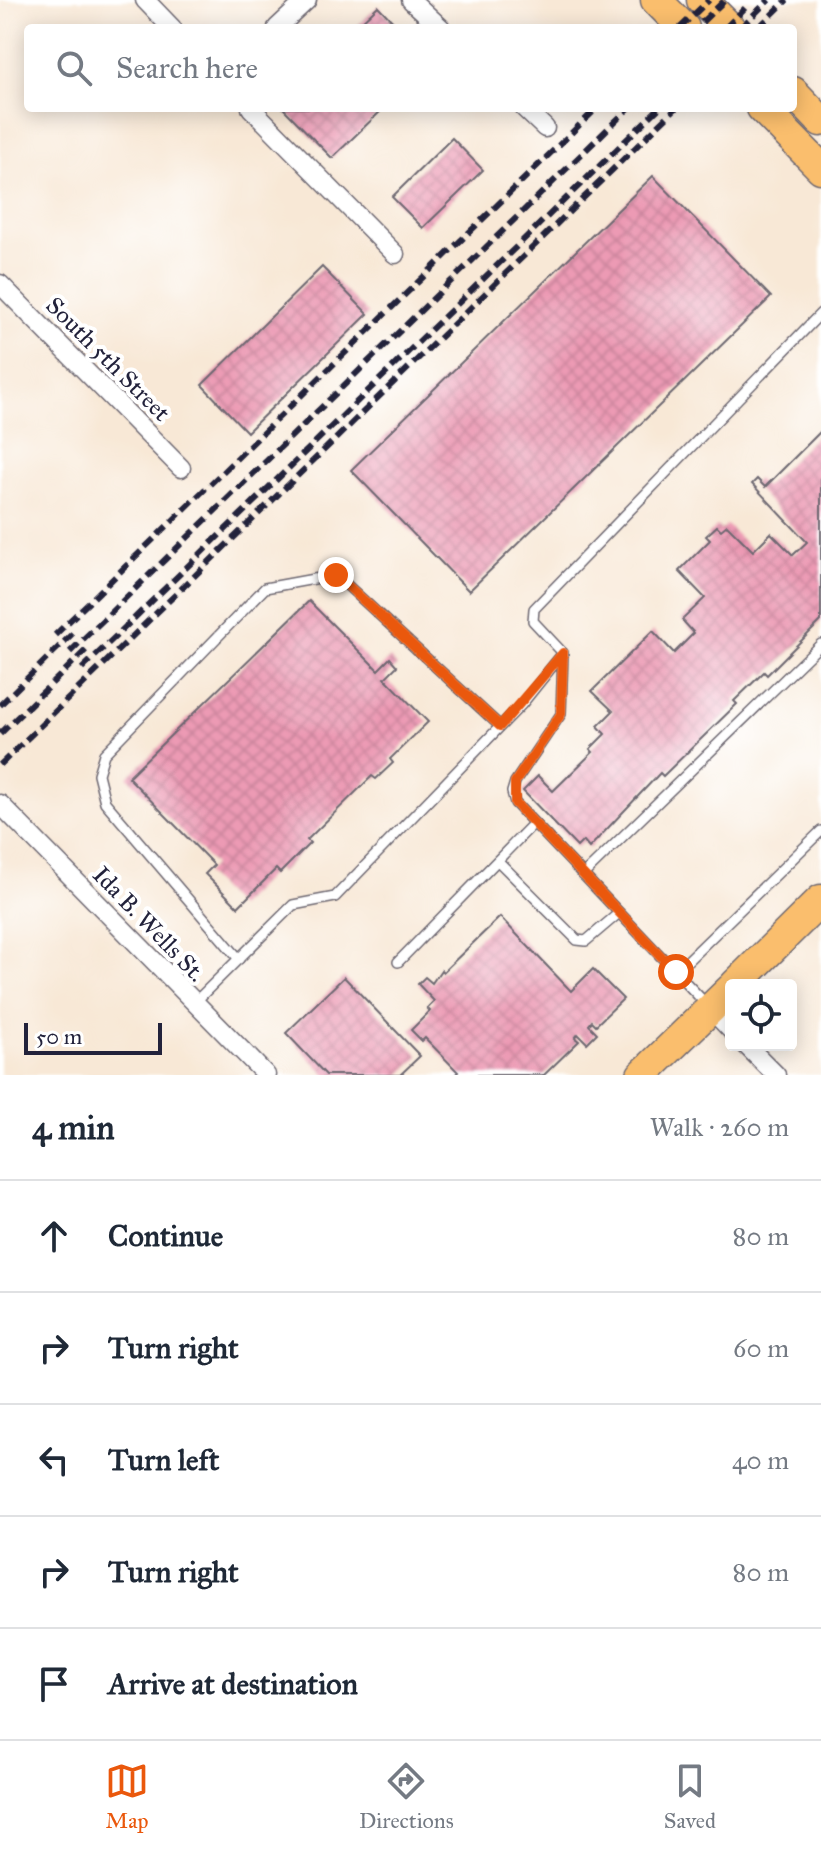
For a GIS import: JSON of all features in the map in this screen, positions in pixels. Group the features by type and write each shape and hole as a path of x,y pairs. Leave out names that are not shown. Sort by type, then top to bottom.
{"main road":[{"path":"656,0 680,24"},
{"path":"702,0 726,24"},
{"path":"797,96 821,121"},
{"path":"766,112 821,168"},
{"path":"741,979 821,900"},
{"path":"642,1075 724,1009"}],"street":[{"path":"145,0 168,24"},
{"path":"281,24 307,0"},
{"path":"411,0 437,24"},
{"path":"255,112 395,254"},
{"path":"528,112 545,128"},
{"name":"South 5th Street","path":"0,284 181,468"},
{"name":"Ida B. Wells St.","path":"0,804 266,1075"},
{"path":"752,1051 776,1075"}],"lane":[{"path":"724,1009 676,972 515,803 512,792 561,714 563,653 533,621 534,609 821,313"},
{"path":"239,959 105,802 98,774 104,754 265,588 336,575 500,726"},
{"path":"583,875 821,644"},
{"path":"193,1004 293,905 335,897 500,726 563,653"},
{"path":"398,962 534,823"},
{"path":"676,972 819,837"},
{"path":"498,861 577,940 586,941 619,913"}],"building":[{"path":"378,6 395,24 359,24"},
{"path":"287,112 380,112 332,158"},
{"path":"452,138 483,170 423,228 392,197"},
{"path":"653,176 771,297 469,591 351,470"},
{"path":"322,267 368,314 247,432 202,385"},
{"path":"821,431 821,621 767,675 764,672 734,701 737,704 663,776 660,773 589,848 583,841 577,847 523,791 538,776 553,791 593,752 590,749 605,734 598,726 613,711 592,691 653,631 674,653 694,633 682,620 705,598 679,571 710,540 706,536 717,526 721,530 727,525 753,551 771,533 793,555 807,542 752,484 757,479 765,487"},
{"path":"309,601 378,670 390,658 397,666 385,678 428,722 390,759 393,763 376,779 372,776 307,840 310,843 280,873 276,869 238,907 205,874 214,865 128,777"},
{"path":"500,917 571,991 593,969 623,999 596,1025 592,1021 589,1025 597,1033 587,1043 578,1034 575,1038 579,1041 544,1075 455,1075 458,1072 425,1038 422,1041 411,1030 430,1011 427,1008 434,1001 418,984 425,977 432,983 441,970 443,972"},
{"path":"344,977 420,1056 400,1075 326,1075 286,1033"}],"railway":[{"path":"684,24 709,0"},
{"path":"702,22 725,0"},
{"path":"744,24 769,0"},
{"path":"762,24 787,0"},
{"path":"729,24 745,8"},
{"path":"55,635 593,112"},
{"path":"70,652 625,112"},
{"path":"82,669 655,112"},
{"path":"0,765 672,112"},
{"path":"0,705 74,632"},
{"path":"0,734 87,649"}],"route":[{"path":"336,575 500,726 563,653 561,714 515,782 512,792 515,803 676,972"}]}
